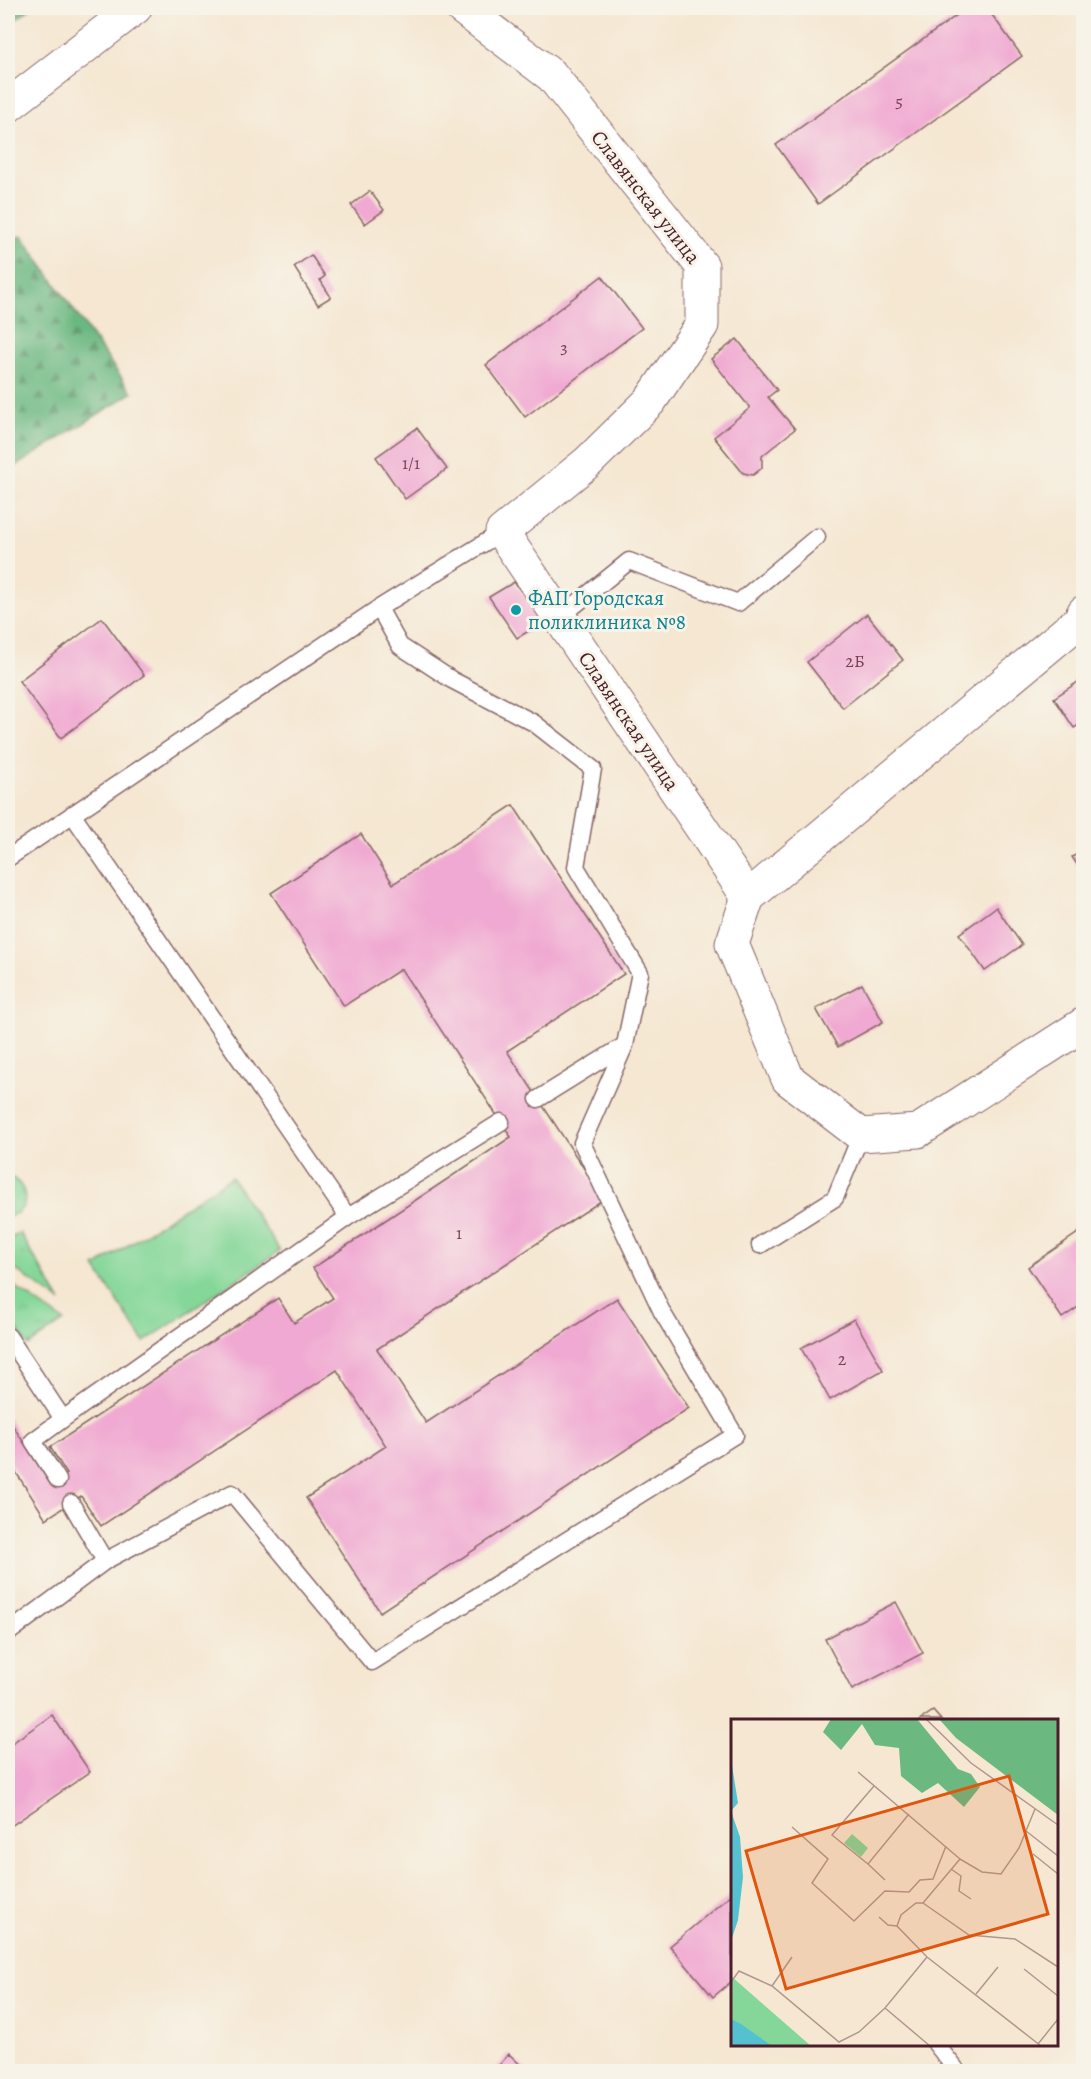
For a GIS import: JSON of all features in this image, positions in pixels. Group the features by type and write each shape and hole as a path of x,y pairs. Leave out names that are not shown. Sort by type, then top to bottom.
{"street":[{"path":"8,106 135,8"},
{"name":"Славянская улица","path":"462,8 552,76 702,266 702,325 650,401 588,462 502,532 748,897"},
{"path":"1083,612 1079,621 748,897 732,944 788,1080 861,1136 918,1131 1083,1024"}],"lane":[{"path":"8,858 379,608 502,532"},
{"path":"560,617 629,561 738,603 817,537"},
{"path":"8,1633 105,1561 232,1494 372,1662 735,1435 662,1312 582,1143 625,1045 640,973 576,867 593,769 534,723 452,680 400,646 379,608"},
{"path":"72,814 348,1217"},
{"path":"538,1099 625,1045"},
{"path":"58,1480 33,1441 348,1217 501,1122"},
{"path":"760,1245 835,1198 861,1136"},
{"path":"8,1336 63,1419"},
{"path":"71,1503 105,1561"},
{"path":"938,2046 958,2072"}],"green space":[{"path":"8,8 31,8 8,25"},
{"path":"22,236 132,393 8,471 8,240"},
{"path":"8,1176 20,1185 25,1198 21,1209 8,1216"},
{"path":"231,1177 280,1251 144,1342 95,1267"},
{"path":"20,1233 61,1302 8,1264 8,1239"},
{"path":"8,1282 64,1321 28,1346 8,1315"}],"building":[{"path":"967,8 987,8 1022,56 818,204 776,145"},
{"path":"370,191 384,210 365,224 351,205"},
{"path":"311,255 325,276 320,280 331,297 318,305 294,267"},
{"path":"602,276 642,328 525,417 486,365"},
{"path":"737,339 777,390 768,397 795,429 762,456 762,468 753,475 743,473 714,437 750,408 711,359"},
{"path":"417,428 447,469 405,499 376,457"},
{"name":"ФАП Городская поликлиника №8","path":"514,582 544,622 517,638 489,597"},
{"path":"867,614 903,660 843,708 807,662"},
{"path":"102,618 144,675 61,738 19,681"},
{"path":"1084,678 1084,722 1074,728 1054,698"},
{"path":"513,805 624,974 507,1051 604,1199 377,1349 426,1423 617,1298 689,1408 380,1612 306,1498 386,1446 337,1370 101,1526 81,1496 46,1519 8,1460 8,1418 51,1485 67,1474 50,1447 278,1298 294,1323 333,1298 313,1268 511,1137 401,969 344,1006 271,893 361,834 393,884"},
{"path":"1084,850 1084,875 1072,857"},
{"path":"996,907 1022,945 985,971 959,934"},
{"path":"862,984 883,1022 838,1047 816,1009"},
{"path":"1084,1229 1084,1303 1062,1318 1028,1267"},
{"path":"854,1319 883,1370 830,1400 801,1348"},
{"path":"896,1602 923,1653 852,1690 825,1639"},
{"path":"933,1711 940,1719 921,1719"},
{"path":"52,1715 90,1772 8,1828 8,1746"},
{"path":"731,1895 731,1982 713,1997 670,1946"},
{"path":"509,2054 528,2072 493,2072"}],"place":[{"name":"ФАП Городская поликлиника №8","path":"516,610"}]}
